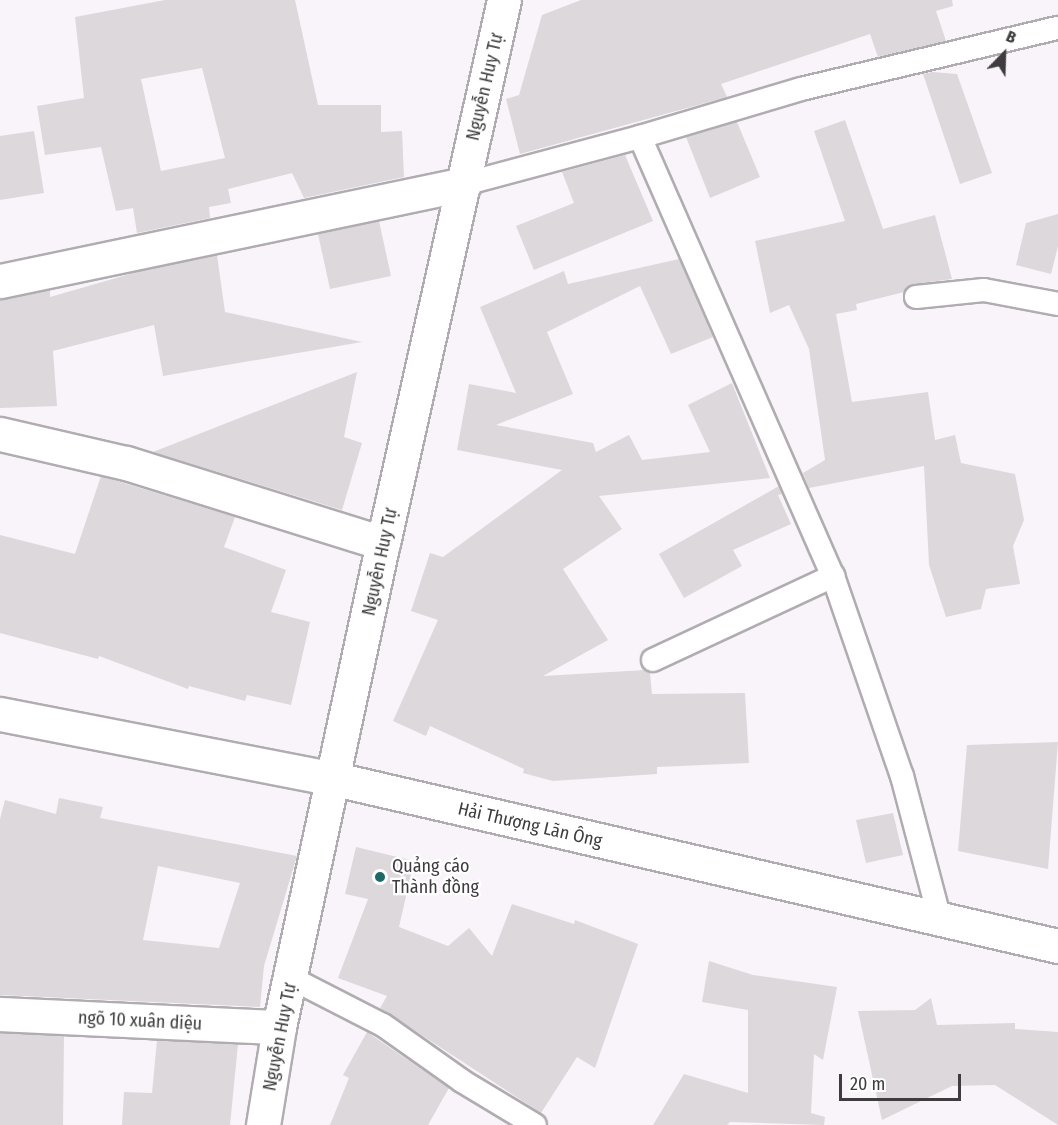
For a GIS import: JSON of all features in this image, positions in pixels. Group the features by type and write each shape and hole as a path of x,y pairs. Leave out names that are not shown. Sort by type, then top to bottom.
{"street":[{"name":"Nguyễn Huy Tự","path":"263,1125 279,1027 335,779 383,543 504,0"},
{"path":"0,281 464,184"},
{"path":"0,434 126,463 383,543"},
{"name":"Hải Thượng Lãn Ông","path":"0,714 335,779 1058,946"},
{"name":"ngõ 10 xuân diệu","path":"0,1014 279,1027"}],"lane":[{"path":"464,184 640,137 801,89 1058,28"},
{"path":"640,137 833,576 902,776 940,920"},
{"path":"916,297 984,290 1058,304"},
{"path":"654,660 833,576"},
{"path":"291,978 383,1025 462,1081 535,1125"}],"building":[{"path":"165,0 295,0 318,105 381,105 381,132 402,131 404,177 304,198 292,173 228,189 231,203 209,207 210,218 137,233 133,208 116,211 101,147 45,155 37,106 84,98 75,17","holes":["202,68 225,158 161,171 141,79"]},
{"path":"581,0 952,0 953,6 936,11 946,41 878,57 870,34 721,84 727,97 520,154 506,99 519,95 542,15"},
{"path":"932,72 957,74 992,173 960,184 923,74"},
{"path":"845,120 883,229 935,215 952,279 914,284 904,292 856,304 857,310 836,314 852,402 928,392 935,440 955,435 961,463 1015,474 1024,520 1013,546 1020,584 986,589 981,609 946,617 929,565 924,466 809,488 803,473 825,460 809,349 789,305 770,313 755,241 845,221 814,131"},
{"path":"737,122 760,177 710,198 686,137"},
{"path":"34,131 44,193 0,200 0,136"},
{"path":"625,155 653,221 534,270 516,226 574,203 562,172"},
{"path":"1058,214 1058,246 1051,274 1016,265 1026,223"},
{"path":"379,221 391,276 330,289 318,234"},
{"path":"217,255 225,312 362,342 163,376 154,325 53,351 57,406 0,408 0,299 50,290 50,297 144,270"},
{"path":"679,259 713,337 671,354 640,286 547,332 573,394 496,425 593,443 596,452 629,435 642,460 710,452 688,405 732,383 770,478 599,496 622,529 563,569 608,640 543,676 645,670 650,673 652,694 745,693 749,763 657,767 657,774 553,781 523,773 524,769 430,726 426,736 393,721 438,620 411,611 430,553 443,557 562,470 457,450 469,384 516,393 480,307 564,271 568,284"},
{"path":"357,372 344,437 362,443 342,510 153,452"},
{"path":"101,476 235,517 224,547 286,570 271,612 310,622 291,705 247,695 245,701 189,686 188,689 99,656 98,659 0,633 0,535 75,554"},
{"path":"779,486 782,494 778,495 791,524 733,550 742,566 684,598 659,554"},
{"path":"1058,742 1048,869 958,851 967,745"},
{"path":"59,798 103,807 100,818 297,856 264,966 260,1007 0,995 0,819 5,800 56,814","holes":["158,866 240,883 219,948 143,940"]},
{"path":"893,813 903,855 866,863 856,820"},
{"path":"356,847 414,861 399,927 448,946 469,928 492,956 512,904 574,924 575,920 638,944 595,1068 577,1057 541,1113 380,1008 387,996 338,978 368,899 345,894"},
{"path":"709,961 753,975 837,987 823,1060 814,1054 811,1113 825,1117 824,1125 730,1122 727,1125 653,1125 684,1074 748,1093 748,1010 702,1002"},
{"path":"931,998 937,1025 1015,1023 1015,1029 1058,1032 1058,1125 995,1085 952,1086 882,1120 858,1011 915,1010"},
{"path":"367,1032 449,1088 428,1125 330,1125 349,1078 343,1075"},
{"path":"0,1033 64,1036 63,1125 0,1125"},
{"path":"157,1040 238,1044 230,1125 122,1125 124,1092 152,1093"}],"place":[{"name":"Quảng cáo Thành đồng","path":"380,877"}]}
